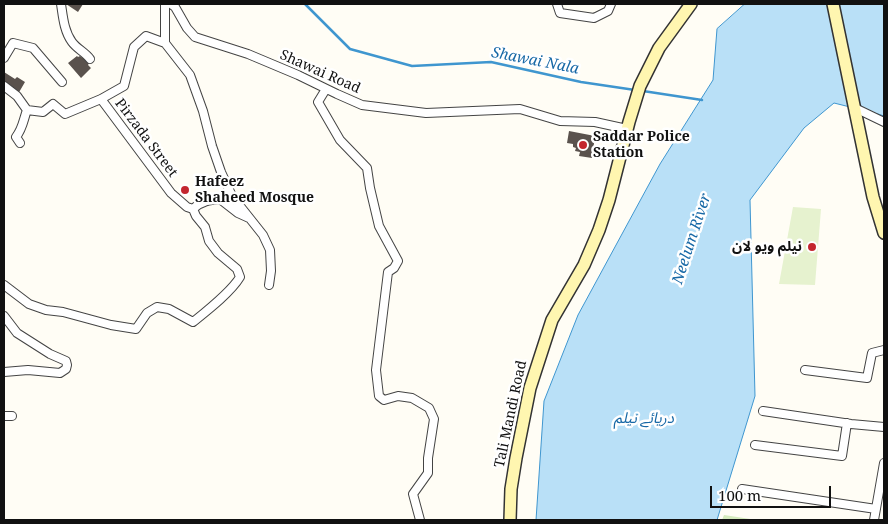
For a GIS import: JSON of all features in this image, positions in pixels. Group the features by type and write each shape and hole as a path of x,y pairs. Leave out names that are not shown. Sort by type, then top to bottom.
{"street":[{"path":"60,4 63,20 73,44 90,58"},
{"path":"165,43 166,4"},
{"name":"Shawai Road","path":"171,4 195,37 248,54 362,105 426,113 520,109 560,121 628,125"},
{"path":"557,4 560,13 594,18 608,11 611,4"},
{"name":"Tali Mandi Road","path":"510,520 511,489 530,388 552,320 584,266 599,230 640,86 659,48 691,4"},
{"path":"834,4 873,196 884,233"},
{"path":"4,86 17,96 27,110 43,112 53,104 65,114 102,99 124,86 134,46 146,36 165,43 190,75 221,172 232,196 263,235 270,250 271,271 269,285"},
{"path":"4,58 13,43 33,48 62,82"},
{"path":"326,89 318,102 340,140 367,168 379,226 398,261 394,268 388,272 376,370 379,396 384,400 398,396 412,398 429,408 434,419 428,458 428,473 413,494 420,520"},
{"name":"Pirzada Street","path":"102,99 171,193 186,207 194,209"},
{"path":"855,108 884,122"},
{"path":"20,143 16,137 22,129 22,123 27,110"},
{"path":"4,284 29,304 46,310 63,312 111,325 136,329 147,313 157,306 169,309 193,322 238,281 240,276 237,269 218,253 209,241 205,227 196,216 194,209 196,206 207,201 220,199 248,218"},
{"path":"4,316 17,333 50,354 66,361 67,366 60,373 28,370 4,372"},
{"path":"805,370 866,378 872,353 884,350"},
{"path":"763,411 846,424 884,427"},
{"path":"4,416 12,416"},
{"path":"755,445 842,456 846,424"},
{"path":"874,520 884,463"},
{"path":"742,489 876,508"}],"green space":[{"path":"793,207 821,209 815,285 779,284"},
{"path":"724,515 757,520 722,520"}],"water":[{"name":"دریائے نیلم","path":"745,4 884,4 884,116 834,103 804,128 750,200 755,396 717,520 536,520 544,401 578,315 660,164 713,80 717,29"}],"building":[{"path":"66,4 83,4 78,12"},
{"path":"77,56 85,58 91,68 81,78 68,63"},
{"path":"4,72 15,79 17,77 25,82 18,94 4,85"},
{"name":"Saddar Police Station","path":"569,131 595,136 592,158 579,156 580,152 575,151 576,148 573,147 573,144 567,143"}],"waterway":[{"name":"Shawai Nala","path":"305,4 350,49 412,66 491,62 581,82 635,90"},
{"name":"Shawai Nala","path":"643,91 702,100"}],"place":[{"name":"Saddar Police Station","path":"583,145"},
{"name":"Hafeez Shaheed Mosque","path":"185,190"},
{"name":"نیلم ویو لان","path":"812,247"}],"water label":[{"name":"Neelum River","path":"692,239"}]}
